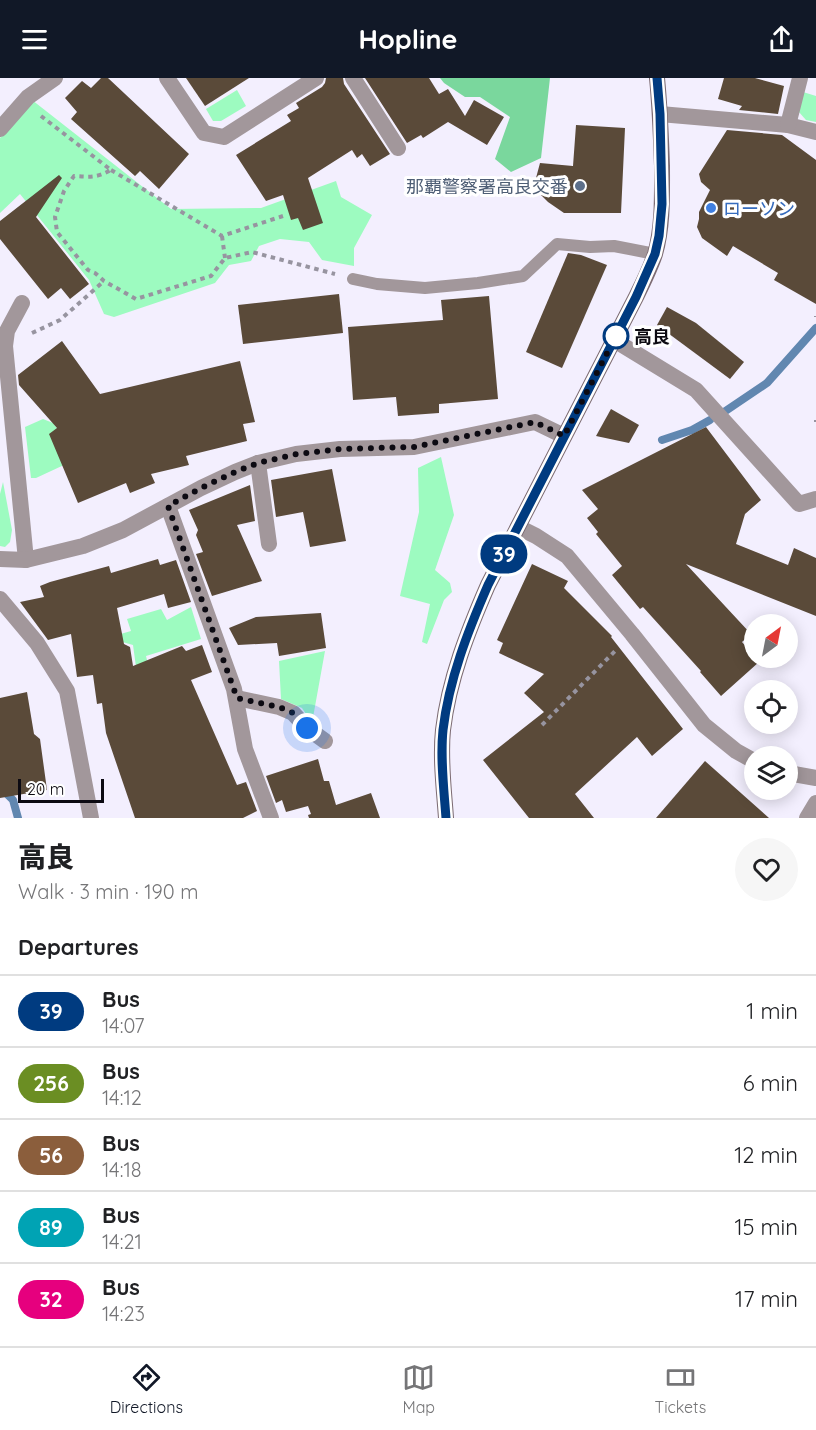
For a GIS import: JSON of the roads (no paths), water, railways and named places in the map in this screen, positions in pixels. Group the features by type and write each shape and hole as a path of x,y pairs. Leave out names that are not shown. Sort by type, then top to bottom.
{"main road":[{"path":"446,818 443,731 449,694 471,624 488,585 636,297 655,254 662,204 657,78"}],"street":[{"path":"0,129 28,97 55,78"},
{"path":"167,78 204,133 224,137 316,78"},
{"path":"352,78 398,148"},
{"path":"788,125 800,78"},
{"path":"660,114 788,125 816,132"},
{"path":"22,303 6,331 5,346 26,560"},
{"path":"614,340 696,390 799,504 816,500"},
{"path":"0,559 26,560 83,546 123,530 235,472 258,463 297,454 340,449 414,447 535,422 564,436"},
{"path":"258,463 269,544"},
{"path":"168,506 237,698 245,749 271,818"},
{"path":"518,527 567,556 704,725 744,755"},
{"path":"0,599 37,643 68,691 91,818"},
{"path":"237,698 279,707 293,713 307,728 325,741"},
{"path":"798,775 816,778"},
{"path":"807,818 816,803"}],"lane":[{"path":"353,279 377,284 425,288 523,276 557,244 590,247 614,246 655,254"}],"waterway":[{"path":"724,412 767,383 816,328"},
{"path":"662,440 692,430 710,420"},
{"path":"0,787 13,800 18,818"}],"place":[{"name":"那覇警察署高良交番","path":"580,186"},
{"name":"ローソン","path":"711,208"},
{"name":"高良","path":"616,336"}]}
